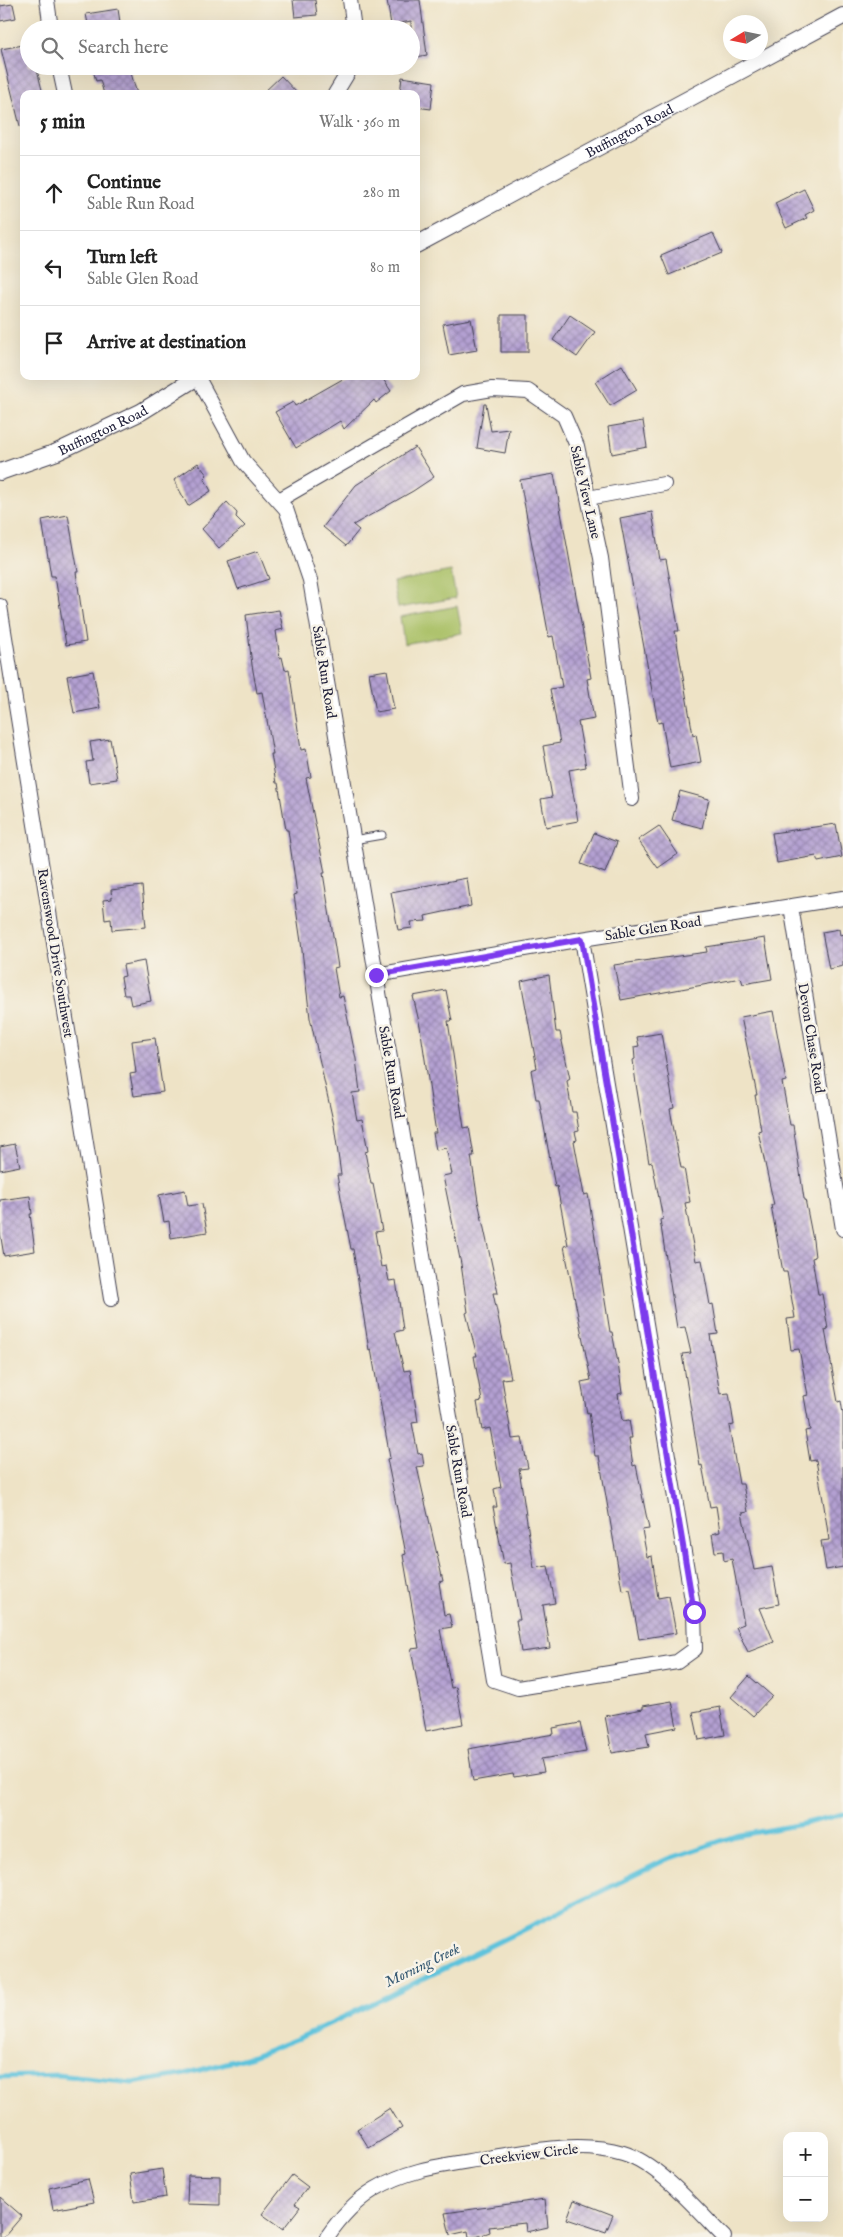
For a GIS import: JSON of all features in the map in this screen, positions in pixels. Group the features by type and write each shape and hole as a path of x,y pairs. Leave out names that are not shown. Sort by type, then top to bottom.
{"street":[{"path":"46,0 49,20"},
{"path":"350,0 353,20"},
{"name":"Buffington Road","path":"420,243 843,16"},
{"path":"61,75 64,90"},
{"path":"337,90 347,75"},
{"name":"Buffington Road","path":"0,472 57,452 141,412 193,380"},
{"name":"Sable Run Road","path":"200,380 242,461 286,509 310,580 494,1680 518,1688 678,1662 695,1648 694,1612 582,939"},
{"name":"Sable View Lane","path":"279,500 463,394 492,389 528,392 564,416 577,446 601,558 632,799"},
{"path":"588,498 664,484"},
{"name":"Ravenswood Drive Southwest","path":"0,606 111,1299"},
{"name":"Sable Glen Road","path":"376,975 582,939 843,898"},
{"name":"Devon Chase Road","path":"791,906 843,1228"},
{"name":"Creekview Circle","path":"327,2237 348,2210 374,2190 399,2177 430,2167 530,2152 587,2147 624,2153 657,2172 724,2237"}],"lane":[{"path":"353,840 382,836"}],"green space":[{"path":"451,571 456,598 398,608 393,582"},
{"path":"457,606 462,633 404,644 400,617"}],"building":[{"path":"293,0 315,0 317,15 295,17"},
{"path":"387,0 420,0 427,55 420,56 420,20 390,20"},
{"path":"13,4 16,18 0,21 0,6"},
{"path":"118,9 120,20 87,20 86,14"},
{"path":"20,46 20,75 38,75 42,90 20,90 20,126 1,49"},
{"path":"94,75 132,75 136,90 103,90 100,80 96,81"},
{"path":"281,76 294,90 266,90"},
{"path":"402,77 434,82 431,109 420,108 420,90 400,90"},
{"path":"804,189 814,210 805,215 807,218 786,228 775,203"},
{"path":"713,233 722,253 669,275 661,255"},
{"path":"501,315 528,315 528,352 501,352"},
{"path":"570,315 595,332 577,357 553,340"},
{"path":"471,319 477,350 449,355 443,324"},
{"path":"622,365 637,390 610,406 595,382"},
{"path":"341,380 384,380 391,391 376,403 374,400 344,429 340,421 296,448 275,412 293,402 295,406"},
{"path":"484,404 486,404 491,431 509,429 505,453 477,448"},
{"path":"643,421 647,447 612,454 608,427"},
{"path":"415,447 434,477 353,525 359,530 346,546 323,527 356,485"},
{"path":"198,463 207,475 204,478 211,491 188,506 174,480"},
{"path":"554,474 591,678 587,679 594,719 578,722 586,767 569,770 578,821 546,827 541,799 552,797 543,746 560,743 550,689 562,687 553,636 549,637 520,480"},
{"path":"227,502 237,513 236,517 245,526 219,548 202,529"},
{"path":"652,512 660,560 666,559 679,631 675,631 693,735 696,734 701,762 670,768 662,722 658,723 620,518"},
{"path":"68,515 78,572 76,572 86,642 66,645 55,576 51,576 42,520"},
{"path":"258,551 269,579 238,589 228,561"},
{"path":"279,610 283,629 276,631 280,658 282,657 285,670 289,669 301,750 306,749 311,777 306,778 325,873 323,873 338,967 334,968 339,997 343,996 356,1059 360,1092 352,1093 357,1120 362,1119 368,1151 365,1152 382,1231 375,1232 381,1267 386,1266 389,1281 396,1280 403,1330 395,1332 404,1371 410,1370 418,1422 412,1423 418,1454 422,1453 424,1466 417,1467 443,1581 439,1582 444,1615 449,1614 452,1627 440,1629 451,1688 456,1687 463,1724 426,1731 411,1649 419,1648 403,1555 406,1554 387,1459 390,1458 371,1349 369,1350 353,1249 351,1249 337,1175 341,1175 334,1125 310,1018 294,895 297,894 288,830 286,830 278,783 276,783 262,692 257,693 252,665 246,615"},
{"path":"387,670 394,709 376,712 369,673"},
{"path":"93,671 100,708 74,713 67,676"},
{"path":"110,739 117,779 89,783 86,762 93,761 90,742"},
{"path":"680,791 709,799 702,828 672,820"},
{"path":"836,824 842,857 818,862 816,856 777,863 772,833"},
{"path":"659,826 678,854 658,868 638,840"},
{"path":"594,833 617,842 605,873 581,864"},
{"path":"467,878 471,906 425,916 426,921 411,922 412,928 398,930 391,892"},
{"path":"142,886 146,927 112,930 111,919 105,920 103,900 112,899 111,890"},
{"path":"839,929 840,935 843,934 843,966 829,969 822,932"},
{"path":"765,938 772,979 743,984 741,978 621,1000 614,965 707,952 706,947"},
{"path":"144,961 151,1001 131,1005 129,995 124,995 121,977 125,976 123,965"},
{"path":"549,975 556,1032 560,1032 570,1079 567,1081 572,1112 576,1112 579,1131 575,1132 577,1140 574,1141 584,1195 588,1194 610,1332 612,1332 618,1363 622,1393 618,1394 622,1421 629,1420 632,1438 629,1438 633,1466 636,1465 649,1529 642,1530 647,1557 652,1556 658,1598 669,1596 676,1633 639,1639 630,1589 622,1590 599,1456 595,1456 589,1412 587,1413 581,1382 591,1380 564,1246 568,1245 557,1186 555,1187 539,1099 536,1099 531,1070 537,1068 521,981"},
{"path":"446,990 452,1021 448,1021 464,1128 469,1127 474,1156 471,1156 478,1201 498,1293 493,1293 511,1378 502,1379 512,1439 522,1438 528,1468 519,1469 534,1568 548,1566 555,1603 543,1605 550,1648 521,1652 516,1620 520,1620 510,1563 504,1564 493,1507 497,1507 494,1489 501,1487 490,1428 482,1430 477,1402 482,1401 474,1356 477,1356 466,1313 468,1312 461,1264 443,1176 452,1174 446,1148 436,1150 433,1133 436,1133 420,1026 413,996"},
{"path":"773,1011 786,1081 782,1082 790,1125 793,1125 804,1199 813,1240 815,1257 812,1258 818,1294 822,1294 828,1329 825,1330 838,1402 841,1401 843,1414 843,1567 826,1570 821,1541 829,1540 824,1506 816,1460 810,1461 805,1431 810,1430 804,1396 808,1395 799,1349 791,1350 787,1319 795,1318 787,1272 783,1272 771,1205 774,1205 758,1131 761,1130 755,1095 757,1095 741,1017"},
{"path":"661,1033 674,1108 670,1109 681,1168 684,1168 690,1202 685,1203 696,1261 702,1260 710,1305 713,1304 718,1334 710,1335 720,1394 729,1393 734,1425 729,1426 739,1484 743,1484 748,1512 742,1513 754,1570 772,1567 779,1604 760,1608 774,1642 748,1652 736,1627 744,1624 732,1559 724,1561 723,1551 715,1552 712,1534 720,1532 716,1506 710,1507 702,1465 700,1466 682,1354 691,1353 685,1327 677,1328 660,1220 663,1219 652,1162 649,1163 636,1084 633,1060 635,1059 634,1047 639,1046 637,1037"},
{"path":"155,1038 163,1092 134,1096 130,1074 136,1073 132,1041"},
{"path":"15,1144 20,1166 0,1170 0,1147"},
{"path":"185,1190 188,1206 202,1204 207,1232 171,1238 169,1221 164,1222 159,1195"},
{"path":"30,1196 32,1214 30,1214 35,1251 4,1256 0,1232 0,1200"},
{"path":"749,1676 772,1696 753,1716 731,1697"},
{"path":"672,1701 677,1727 646,1733 649,1747 612,1753 605,1716"},
{"path":"720,1707 725,1735 699,1740 693,1712"},
{"path":"580,1723 586,1752 541,1759 544,1772 514,1777 513,1774 473,1781 468,1749 554,1734 553,1728"},
{"path":"390,2108 402,2128 369,2148 357,2129"},
{"path":"162,2169 166,2197 134,2202 130,2174"},
{"path":"188,2175 220,2176 220,2205 187,2204"},
{"path":"292,2175 308,2187 295,2204 300,2207 283,2229 262,2214"},
{"path":"88,2179 94,2202 53,2210 49,2188"},
{"path":"0,2197 22,2216 4,2237 0,2237"},
{"path":"545,2199 548,2227 526,2232 525,2223 489,2227 490,2232 476,2237 469,2237 468,2231 450,2235 445,2213"},
{"path":"574,2200 613,2215 606,2232 567,2219"}],"waterway":[{"name":"Morning Creek","path":"0,2077 58,2075 132,2083 181,2075 253,2056 299,2038 388,1996 665,1860 735,1836 802,1824 843,1814"}],"route":[{"path":"376,975 582,939 694,1612"}]}
